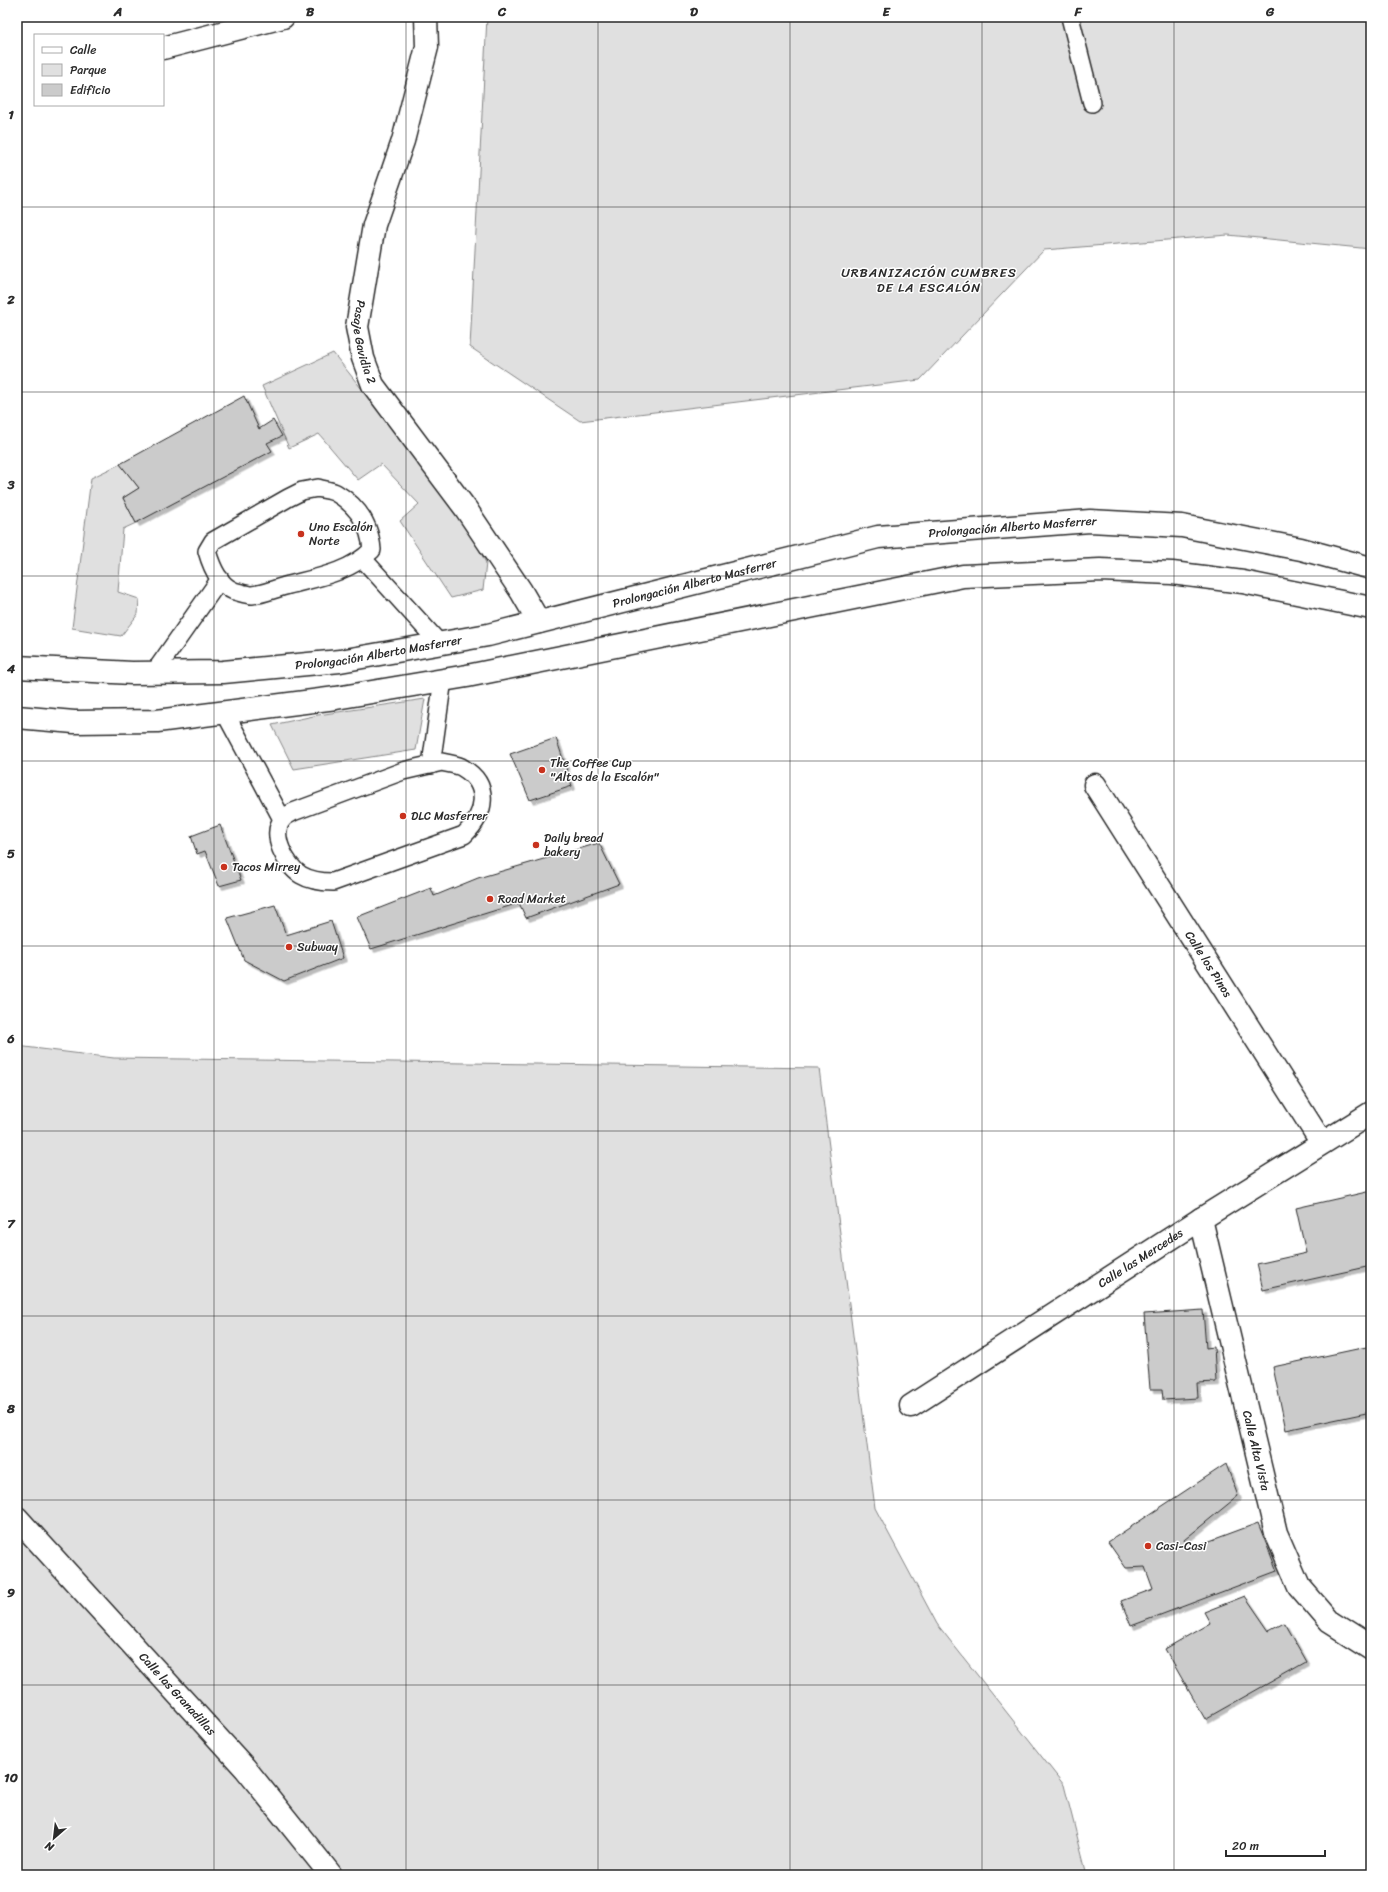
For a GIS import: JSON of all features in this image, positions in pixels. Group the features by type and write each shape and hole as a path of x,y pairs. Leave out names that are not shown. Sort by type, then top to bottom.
{"main road":[{"path":"164,48 284,17"},
{"name":"Pasaje Gavidia 2","path":"426,17 427,47 403,141 374,225 357,327 362,358 373,385 466,509 521,591 539,622"},
{"name":"Prolongación Alberto Masferrer","path":"17,667 75,671 154,673 223,672 340,661 488,636 878,537 1090,522 1182,526 1301,549 1371,568"},
{"path":"17,717 74,722 156,720 336,698 443,679 963,576 1100,570 1172,573 1243,582 1371,608"},
{"name":"Calle los Pinos","path":"1095,785 1322,1143"},
{"name":"Calle las Mercedes","path":"911,1406 1201,1219 1371,1112"},
{"name":"Calle Alta Vista","path":"1201,1219 1276,1534 1299,1586 1330,1622 1371,1648"},
{"name":"Calle las Granadillas","path":"17,1518 245,1768 332,1875"}],"lane":[{"path":"1070,17 1092,103"},
{"path":"318,488 336,493 366,522 370,534 372,550 363,559 312,580 251,595 232,590 220,579 212,566 207,551 213,541 288,498 302,491 318,488"},
{"path":"363,559 440,644"},
{"path":"154,673 220,579"},
{"path":"431,765 443,679"},
{"path":"224,711 282,819"},
{"path":"442,762 461,766 473,775 481,788 483,802 474,826 464,835 333,882 316,882 299,874 288,863 280,848 278,830 282,819 293,812 403,771 442,762"}],"green space":[{"path":"487,17 1371,17 1371,249 1228,235 1044,250 920,380 580,421 470,347"},
{"path":"333,353 461,513 486,563 483,590 451,598 400,521 419,504 381,464 358,480 319,434 289,448 262,386"},
{"path":"120,464 139,488 123,498 136,523 123,529 118,592 139,599 138,614 121,636 72,628 91,478"},
{"path":"425,699 416,750 294,769 272,725 318,715"},
{"path":"17,1046 114,1058 819,1068 875,1508 937,1624 1064,1785 1087,1875 17,1875"}],"building":[{"path":"244,396 259,429 273,420 282,436 267,443 272,451 136,523 123,498 139,488 120,464"},
{"name":"The Coffee Cup \"Altos de la Escalón\"","path":"556,738 572,786 530,800 510,754"},
{"name":"Tacos Mirrey","path":"220,825 241,880 219,886 205,851 197,854 191,836"},
{"name":"Road Market","path":"599,843 619,884 526,918 519,903 371,949 357,917 431,888 434,896 478,878"},
{"name":"Subway","path":"275,905 286,935 331,921 343,958 284,981 244,960 227,918"},
{"path":"1371,1191 1371,1266 1263,1290 1257,1264 1306,1253 1296,1208"},
{"path":"1203,1310 1206,1348 1214,1347 1216,1382 1197,1383 1198,1398 1163,1400 1162,1389 1150,1389 1144,1314"},
{"path":"1371,1346 1371,1412 1286,1430 1273,1367"},
{"name":"Casi-Casi","path":"1226,1464 1238,1496 1184,1540 1188,1549 1258,1523 1277,1571 1131,1626 1121,1601 1153,1589 1145,1567 1126,1568 1108,1542"},
{"path":"1245,1596 1269,1631 1284,1623 1306,1662 1205,1719 1165,1649 1210,1623 1204,1612"}],"place":[{"name":"Uno Escalón Norte","path":"301,534"},
{"name":"The Coffee Cup \"Altos de la Escalón\"","path":"542,770"},
{"name":"DLC Masferrer","path":"403,816"},
{"name":"Daily bread bakery","path":"536,845"},
{"name":"Tacos Mirrey","path":"224,867"},
{"name":"Road Market","path":"490,899"},
{"name":"Subway","path":"289,947"},
{"name":"Casi-Casi","path":"1148,1546"}],"district":[{"name":"URBANIZACIÓN CUMBRES DE LA ESCALÓN","path":"929,280"}]}
